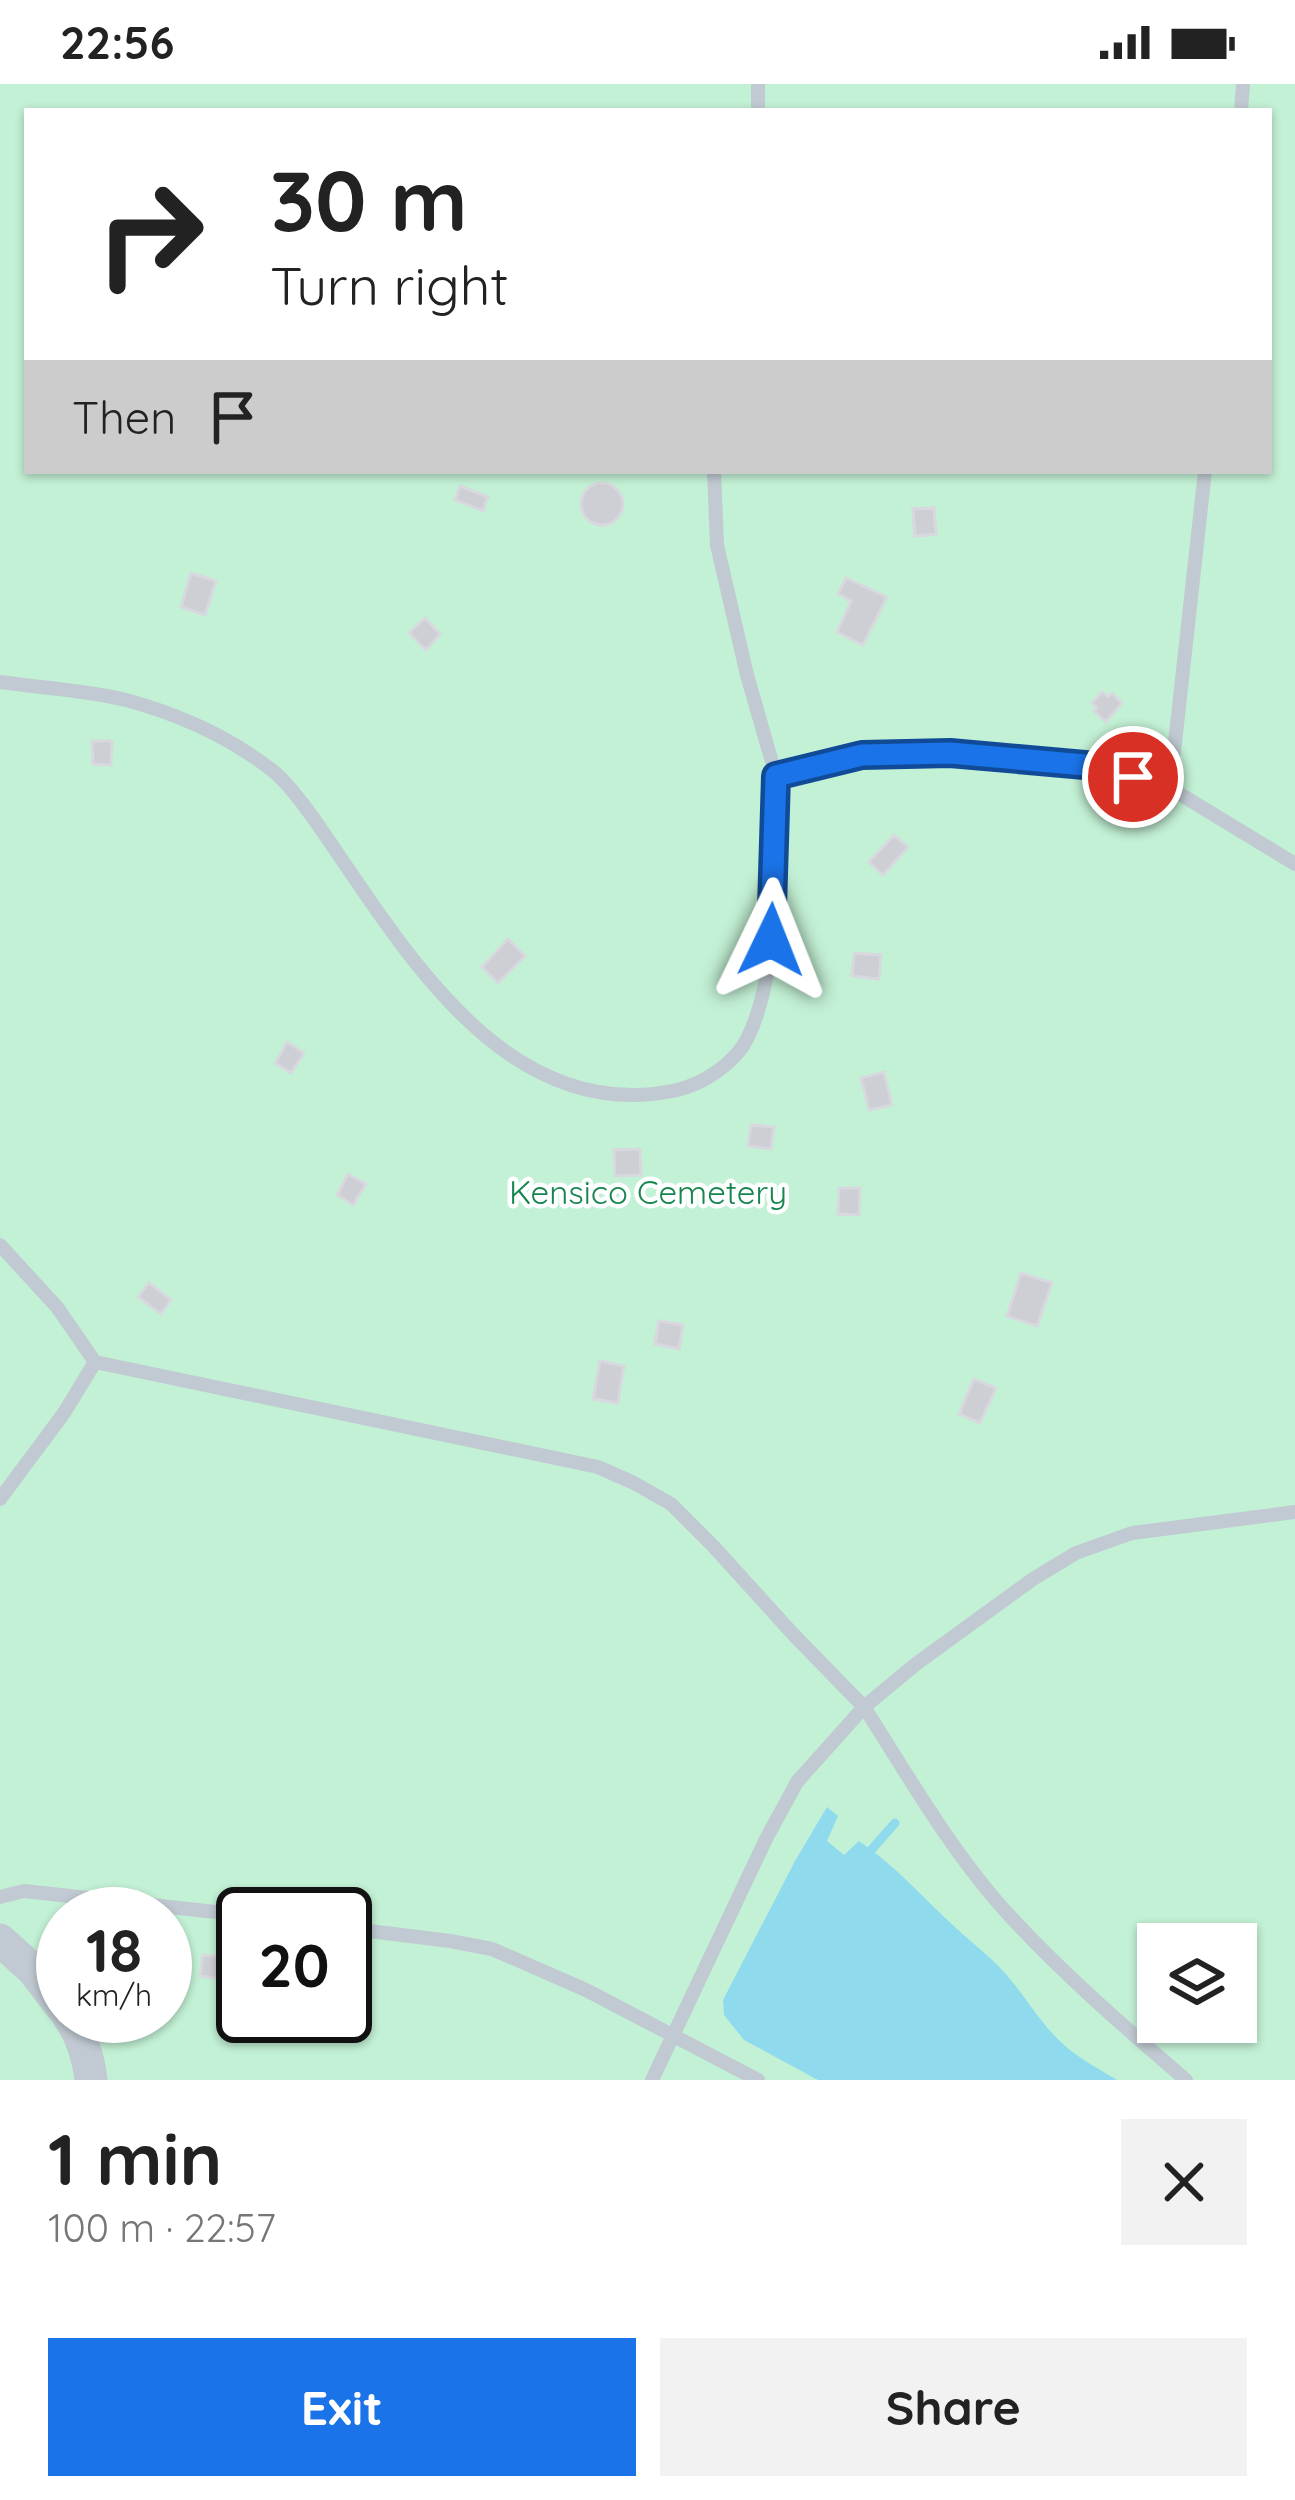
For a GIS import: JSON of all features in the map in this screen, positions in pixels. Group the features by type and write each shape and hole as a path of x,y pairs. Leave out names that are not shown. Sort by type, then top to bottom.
{"street":[{"path":"0,1940 36,1974"},
{"path":"81,2043 91,2080"}],"lane":[{"path":"0,682 125,700 232,742 278,775 411,959 460,1015 503,1052 540,1073 584,1089 652,1095 689,1087 720,1070 747,1042 762,997 771,940 776,776 717,545 714,474"},
{"path":"1170,788 1205,474"},
{"path":"776,776 862,755 950,753 1096,766 1170,788 1295,864"},
{"path":"0,1245 57,1307 95,1361 598,1467 671,1504 864,1707 951,1843 999,1904 1186,2080"},
{"path":"0,1499 64,1413 95,1361"},
{"path":"652,2080 797,1782 864,1707 1033,1579 1076,1553 1132,1533 1295,1512"},
{"path":"0,1897 24,1891 216,1912"},
{"path":"372,1931 491,1949 586,1990 758,2080"}],"green space":[{"name":"Kensico Cemetery","path":"0,84 1295,84 1295,2080 0,2080"}],"water":[{"path":"827,1807 838,1816 827,1841 844,1855 859,1841 885,1861 997,1965 1061,2042 1117,2080 818,2080 744,2040 724,2015 723,2000"}],"building":[{"path":"602,483 617,489 623,504 617,519 602,525 587,519 581,504 587,489"},
{"path":"460,486 488,497 483,511 455,500"},
{"path":"934,508 936,534 915,536 913,509"},
{"path":"934,508 936,534 915,536 913,509"},
{"path":"191,573 216,581 205,615 181,607"},
{"path":"846,578 887,597 863,645 837,632 851,601 838,594"},
{"path":"425,618 440,634 426,650 409,633"},
{"path":"1102,692 1108,697 1112,693 1122,703 1106,722 1092,703"},
{"path":"92,741 112,741 111,765 93,764"},
{"path":"894,835 908,847 883,875 869,862"},
{"path":"508,939 525,956 498,983 482,967"},
{"path":"854,953 881,955 879,979 852,976"},
{"path":"287,1042 304,1053 291,1073 275,1063"},
{"path":"884,1072 892,1105 869,1110 861,1078"},
{"path":"751,1125 774,1127 771,1149 748,1146"},
{"path":"640,1149 641,1175 615,1176 614,1150"},
{"path":"348,1174 366,1184 353,1205 337,1195"},
{"path":"839,1188 860,1188 859,1215 838,1214"},
{"path":"1021,1273 1052,1283 1037,1326 1007,1316"},
{"path":"149,1283 171,1300 161,1314 138,1297"},
{"path":"659,1321 683,1325 679,1349 655,1344"},
{"path":"659,1321 683,1325 679,1349 655,1344"},
{"path":"600,1361 624,1366 618,1403 593,1399"},
{"path":"974,1379 996,1388 980,1423 959,1414"},
{"path":"203,1955 216,1956 216,1978 200,1976"}],"waterway":[{"path":"872,1849 895,1823"}],"route":[{"path":"771,940 776,776 862,755 950,753 1096,766 1133,777"}]}
